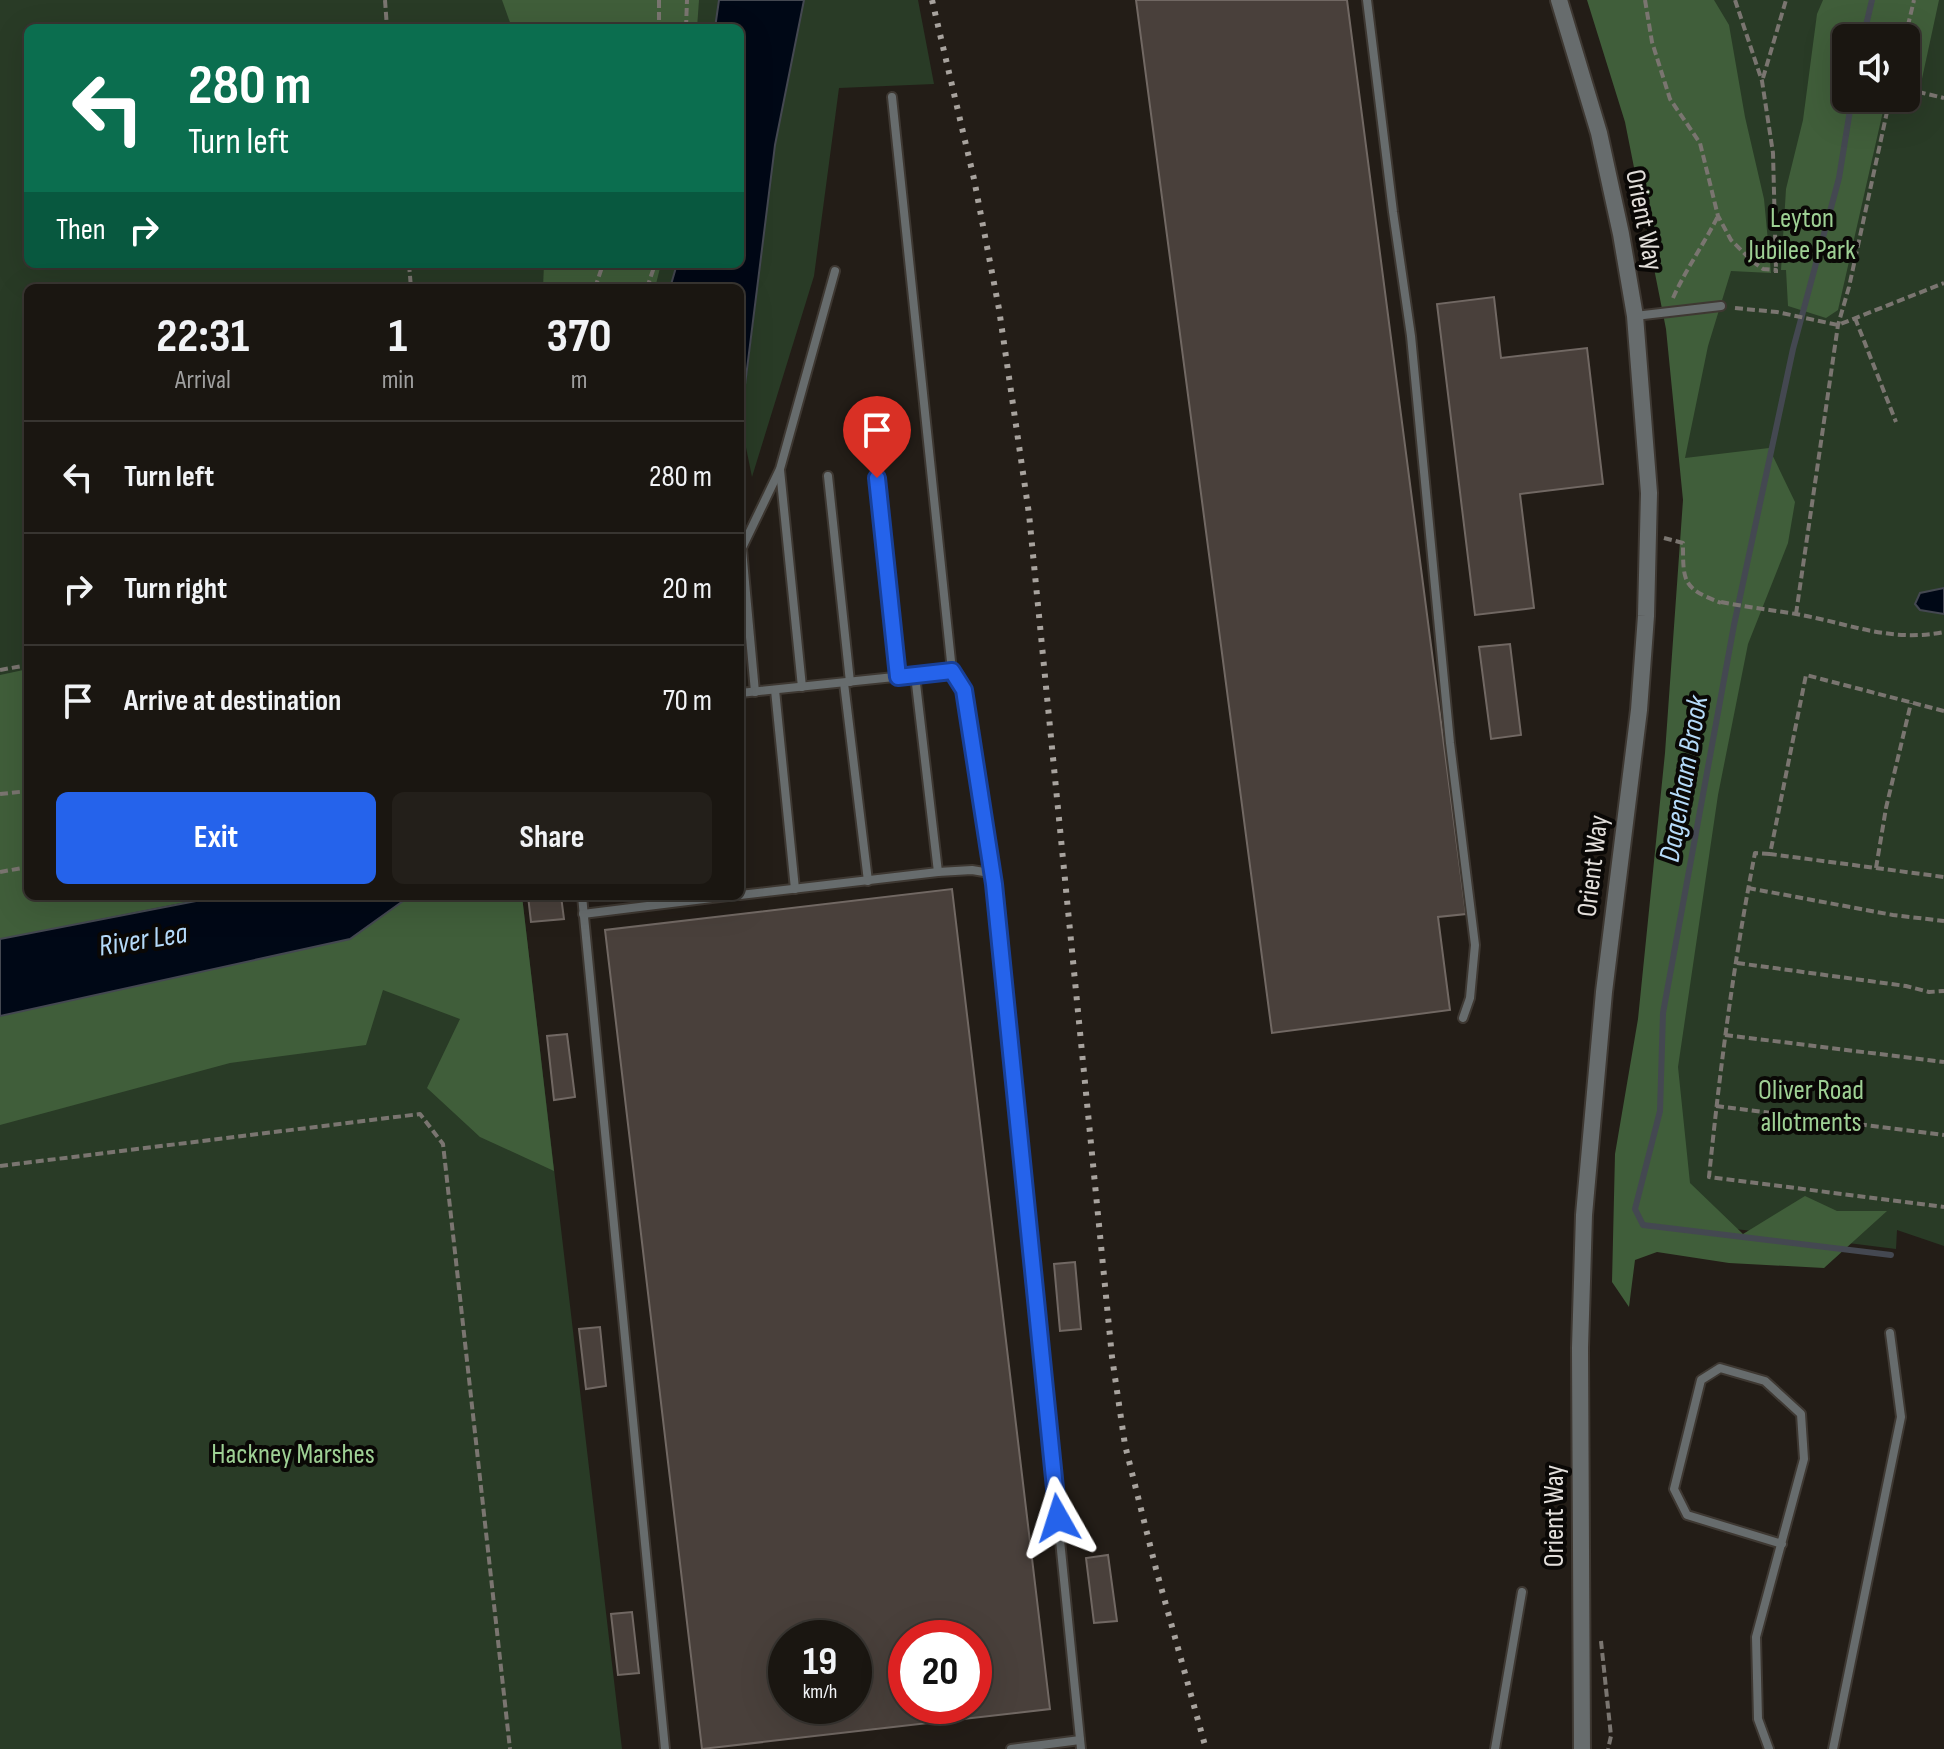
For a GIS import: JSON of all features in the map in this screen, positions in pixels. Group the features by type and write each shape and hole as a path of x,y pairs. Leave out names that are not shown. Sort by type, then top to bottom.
{"street":[{"name":"Orient Way","path":"1559,0 1599,133 1621,234 1635,316 1648,467 1648,549 1639,710 1604,992 1584,1215 1580,1348 1582,1749"}],"lane":[{"path":"1367,0 1411,336 1450,743 1475,945 1470,998 1463,1018"},
{"path":"892,97 952,671 964,690 994,884 1081,1745 1011,1749"},
{"path":"744,544 780,469 835,271"},
{"path":"1635,316 1721,306"},
{"path":"780,469 802,687"},
{"path":"828,476 868,881"},
{"path":"877,478 898,677"},
{"path":"744,580 755,692"},
{"path":"744,693 952,671"},
{"path":"915,675 938,872"},
{"path":"775,690 795,889"},
{"path":"744,895 938,872 972,870 990,873"},
{"path":"582,900 665,1749"},
{"path":"583,914 658,900"},
{"path":"1833,1749 1901,1417 1890,1333"},
{"path":"1769,1749 1758,1719 1756,1637 1782,1544 1804,1459 1801,1414 1765,1381 1720,1368 1701,1380 1674,1489 1687,1515 1782,1544"},
{"path":"1495,1749 1522,1592"}],"path":[{"path":"385,0 387,24"},
{"path":"659,0 659,24"},
{"path":"686,24 687,0"},
{"path":"1645,0 1652,42 1670,99 1700,143 1718,216 1731,240 1752,261 1763,269 1776,272 1773,153 1762,81 1735,0"},
{"path":"1762,81 1786,0"},
{"path":"1908,24 1914,0"},
{"path":"1920,92 1944,98"},
{"path":"1796,614 1838,325 1887,112"},
{"path":"1673,299 1718,216"},
{"path":"1721,306 1777,312 1838,325 1944,283"},
{"path":"1855,318 1896,422"},
{"path":"1662,546 1661,538 1683,543 1683,572 1695,593 1721,602 1796,614 1892,636 1919,637 1944,632"},
{"path":"0,670 24,666"},
{"path":"1770,854 1806,675 1944,711"},
{"path":"1876,868 1886,808 1911,703"},
{"path":"0,794 24,791"},
{"path":"1944,877 1755,853 1725,1035 1709,1177 1944,1207"},
{"path":"0,872 24,868"},
{"path":"1748,888 1893,915 1944,921"},
{"path":"1737,963 1906,986 1929,992 1944,991"},
{"path":"1725,1035 1944,1062"},
{"path":"1716,1106 1944,1135"},
{"path":"0,1166 420,1114 443,1144 510,1749"},
{"path":"1601,1639 1611,1736 1608,1749"}],"green space":[{"name":"Hackney Marshes","path":"0,0 719,0 716,24 24,24 24,268 676,268 671,284 24,284 24,900 522,900 622,1749 0,1749"},
{"path":"502,0 699,0 697,24 511,24"},
{"path":"804,0 918,0 934,84 839,88 814,276 752,477 744,438 744,398 775,145"},
{"path":"1587,0 1714,0 1729,25 1745,117 1764,199 1771,273 1731,271 1708,346 1685,458 1769,448 1795,502 1788,543 1748,644 1718,795 1678,1067 1690,1183 1743,1234 1805,1196 1837,1211 1887,1211 1824,1268 1729,1263 1657,1252 1635,1260 1629,1307 1612,1282 1615,1154 1638,1019 1665,753 1683,500 1666,329 1625,122"},
{"path":"1596,0 1944,0 1944,1246 1897,1230 1896,1249 1655,1219 1685,637 1684,422 1653,182"},
{"name":"Leyton Jubilee Park","path":"1823,0 1939,0 1920,88 1920,24 1832,24 1832,112 1883,112 1838,310 1826,318 1788,306 1786,270 1781,270 1786,189 1803,120 1817,14"},
{"path":"544,268 660,268 656,284 543,284"},
{"path":"24,670 24,900 196,900 0,939 0,675"},
{"path":"404,900 522,900 554,1171 480,1137 427,1088 460,1019 383,990 366,1045 230,1063 0,1125 0,1016 350,939"}],"water":[{"path":"719,0 804,0 775,145 744,393 744,284 671,284 676,268 744,268 744,24 716,24"},
{"path":"1944,588 1944,614 1920,610 1915,604 1920,593"},
{"name":"River Lea","path":"201,900 404,900 350,939 0,1016 0,939"}],"building":[{"path":"1136,0 1347,0 1466,914 1438,917 1450,1010 1272,1033"},
{"path":"1494,297 1501,358 1587,348 1603,484 1520,494 1534,608 1475,615 1437,304"},
{"path":"1510,644 1521,735 1491,739 1479,647"},
{"path":"952,889 1050,1709 992,1716 992,1620 888,1620 888,1724 920,1724 702,1749 605,930"},
{"path":"528,900 562,900 564,919 531,922"},
{"path":"567,1034 575,1097 554,1100 547,1036"},
{"path":"1075,1262 1081,1329 1060,1331 1054,1264"},
{"path":"600,1327 606,1386 586,1389 579,1329"},
{"path":"1108,1555 1117,1621 1094,1623 1086,1558"},
{"path":"632,1612 639,1673 618,1675 611,1614"}],"waterway":[{"name":"Dagenham Brook","path":"1866,24 1872,0"},
{"name":"Dagenham Brook","path":"1850,112 1839,178 1793,349 1734,625 1663,1013 1660,1111 1635,1209 1643,1225 1891,1255"}],"railway":[{"path":"932,0 974,179 999,309 1029,514 1112,1357 1125,1445 1206,1749"}],"route":[{"path":"877,478 898,677 952,671 964,690 994,884 1058,1518"}],"park label":[{"name":"Oliver Road allotments","path":"1811,1106"}]}
